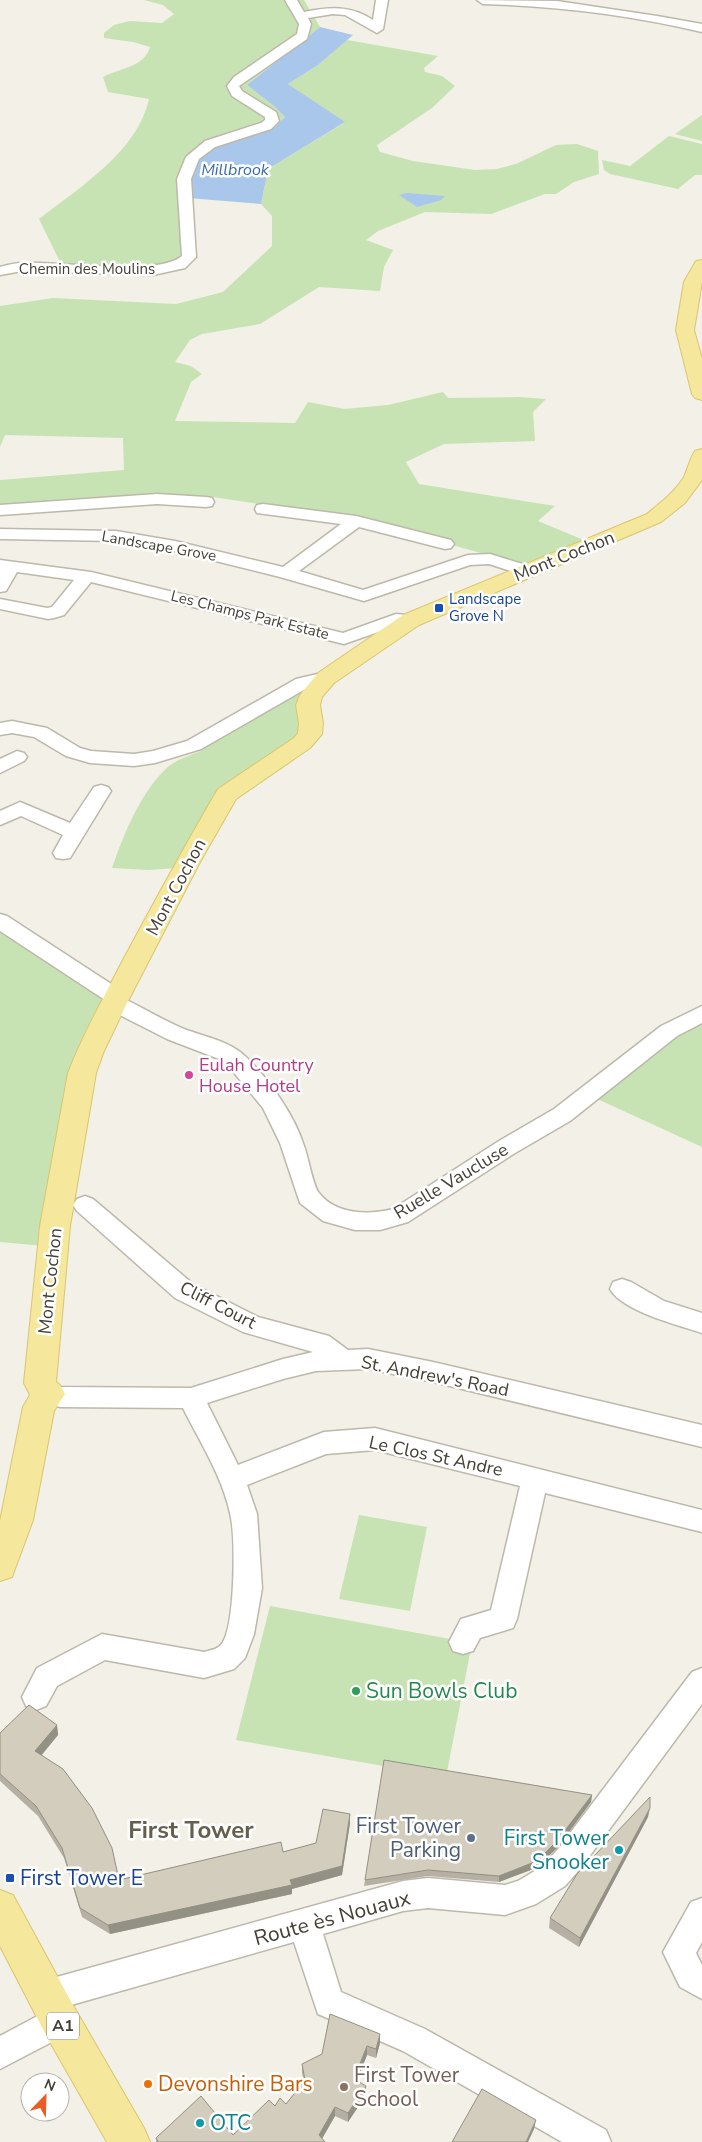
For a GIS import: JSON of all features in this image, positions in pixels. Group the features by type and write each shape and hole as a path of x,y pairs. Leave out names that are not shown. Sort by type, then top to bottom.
{"main road":[{"path":"702,265 693,282 685,330 702,394"},
{"name":"Mont Cochon","path":"50,1394 43,1390 40,1383 55,1226 82,1073 90,1051 188,862 227,794 302,743 310,734 311,723 308,705 311,695 326,678 411,620 654,518 688,489 698,471 702,455"},
{"path":"0,1567 17,1520 39,1407 50,1394"},
{"name":"A1","path":"0,1908 53,2008 130,2142"}],"street":[{"name":"Chemin des Moulins","path":"0,271 22,267 153,271 180,265 189,258 184,179 193,157 210,144 266,126 272,121 271,115 236,93 233,86 238,80 303,36 305,24 291,0"},
{"path":"300,16 337,9 357,14 376,29 382,0"},
{"path":"483,0 526,1 582,7 702,28"},
{"name":"Landscape Grove","path":"0,510 157,499 206,502"},
{"path":"263,509 356,521 445,544"},
{"path":"286,573 356,521"},
{"name":"Landscape Grove","path":"0,534 116,536 175,546 286,573 364,596 468,560 490,559 526,571"},
{"name":"Les Champs Park Estate","path":"0,586 6,566 86,576 344,639 396,619 411,620"},
{"path":"0,604 48,614 58,611 86,576"},
{"path":"4,724 40,732 73,752 90,756 134,760 155,757 194,745 303,683 326,678"},
{"path":"0,767 17,757"},
{"path":"63,853 74,832 101,791"},
{"path":"0,797 74,832"},
{"path":"0,819 20,808"},
{"name":"Ruelle Vaucluse","path":"0,921 116,1001 175,1034 227,1053 239,1064 272,1104 288,1135 308,1197 331,1215 355,1221 380,1221 400,1216 507,1147 562,1115 670,1031 702,1014"},
{"name":"Cliff Court","path":"85,1205 184,1291 252,1325 320,1343 342,1359"},
{"path":"622,1289 655,1308 702,1323"},
{"name":"St. Andrew's Road","path":"50,1394 60,1398 191,1398 283,1369 316,1361 368,1359 433,1372 702,1436"},
{"path":"36,1697 47,1677 102,1647 204,1665 224,1660 235,1649 240,1634 248,1588 244,1514 232,1479 191,1398"},
{"name":"Le Clos St Andre","path":"232,1479 324,1443 375,1439 702,1521"},
{"path":"463,1642 471,1628 503,1619 535,1479"},
{"name":"Route ès Nouaux","path":"0,2054 53,2008 304,1924 403,1896 428,1894 505,1900 525,1894 554,1876 569,1859 702,1681"},
{"path":"702,1913 680,1952 691,1976 702,1983"},
{"path":"304,1924 329,2003 422,2044 594,2142"}],"green space":[{"path":"144,0 304,0 320,27 247,85 285,117 276,126 211,144 193,157 189,257 153,271 63,268 39,219 105,167 120,152 143,118 149,99 108,92 103,77 137,63 147,54 150,47 133,42 104,38 104,33 114,25 130,21 162,23 174,14 163,5"},
{"path":"347,40 438,56 424,68 425,72 442,76 455,86 432,108 377,145 380,152 413,161 475,170 497,169 516,164 556,145 577,144 598,151 599,174 574,182 556,194 545,194 491,214 425,212 378,231 366,240 393,250 384,267 380,291 319,287 260,324 202,334 190,340 175,362 191,366 202,374 191,382 175,421 295,423 308,402 344,409 388,405 443,392 448,398 519,397 546,399 533,412 535,441 444,444 406,462 419,484 555,506 538,521 586,541 527,566 360,519 206,496 0,506 0,480 124,470 123,438 5,435 0,447 0,306 53,298 176,304 223,292 272,246 272,216 261,204 268,169 344,123 288,84 318,65"},
{"path":"702,115 702,141 675,134"},
{"path":"669,136 702,144 702,175 695,175 678,189 610,174 604,170 602,160 630,166"},
{"path":"307,689 299,735 217,792 176,868 148,870 112,868 134,813 150,787 169,766 180,759 201,751 197,746 299,690"},
{"path":"0,925 108,999 44,1246 0,1242"},
{"path":"702,1018 702,1147 593,1097 673,1033"},
{"path":"359,1515 427,1527 410,1611 339,1599"},
{"name":"Sun Bowls Club","path":"270,1606 472,1643 446,1777 236,1740"}],"water":[{"name":"Millbrook","path":"320,27 353,35 318,65 288,84 345,122 268,169 261,204 188,198 193,157 210,144 276,126 285,117 247,85"},
{"path":"407,193 445,196 441,200 417,207 399,195"}],"building":[{"path":"29,1705 57,1725 35,1751 63,1769 92,1808 112,1848 119,1880 281,1842 283,1852 316,1843 323,1809 350,1814 342,1866 290,1880 292,1885 108,1925 80,1908 62,1848 36,1806 0,1774 0,1733"},
{"name":"First Tower Parking","path":"384,1760 592,1795 557,1841 537,1861 499,1876 428,1870 365,1880"},
{"name":"First Tower Snooker","path":"650,1797 650,1808 580,1938 550,1918 577,1874"},
{"name":"First Tower School","path":"330,2014 380,2034 376,2049 367,2046 354,2079 366,2086 348,2113 335,2107 319,2135 325,2142 158,2142 156,2138 201,2096 233,2135 269,2100 275,2106 280,2098 286,2104 305,2080 302,2064 322,2054"},
{"name":"First Tower School","path":"482,2089 536,2120 526,2142 452,2142"}],"place":[{"name":"Landscape Grove N","path":"439,608"},
{"name":"Eulah Country House Hotel","path":"189,1075"},
{"name":"Sun Bowls Club","path":"356,1691"},
{"name":"First Tower Parking","path":"471,1838"},
{"name":"First Tower Snooker","path":"619,1850"},
{"name":"First Tower E","path":"10,1878"},
{"name":"Devonshire Bars","path":"148,2084"},
{"name":"First Tower School","path":"344,2087"},
{"name":"OTC","path":"200,2123"}],"district":[{"name":"First Tower","path":"191,1830"}]}
